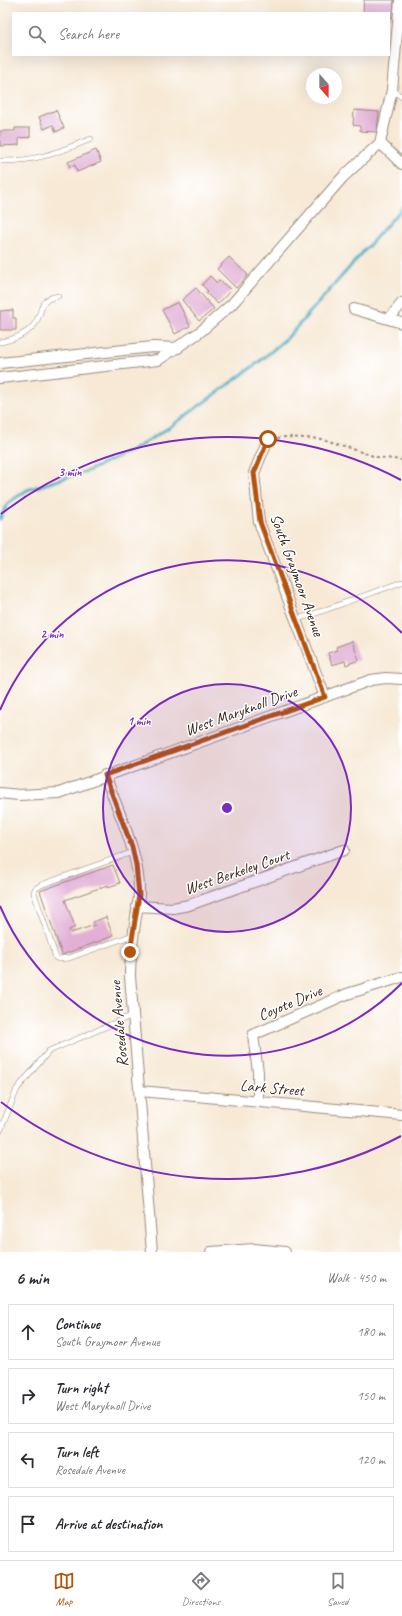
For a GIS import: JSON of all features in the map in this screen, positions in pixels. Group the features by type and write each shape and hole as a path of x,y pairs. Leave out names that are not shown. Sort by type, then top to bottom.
{"street":[{"path":"0,378 158,360 200,332 232,304 343,177 380,143 392,90 400,0"},
{"path":"380,143 402,164"},
{"path":"389,319 402,304"},
{"path":"354,309 402,323"},
{"path":"0,363 153,347 178,348"},
{"name":"South Graymoor Avenue","path":"268,439 254,473 260,522 325,697"},
{"name":"West Maryknoll Drive","path":"0,793 19,795 59,793 105,775 371,680 401,679"},
{"name":"Rosedale Avenue","path":"105,775 133,852 139,885 139,895 130,952 130,976 152,1252"},
{"name":"West Berkeley Court","path":"137,906 173,908 189,905 344,850"},
{"name":"Coyote Drive","path":"258,1101 258,1072 253,1035 348,994 402,977"},
{"name":"Lark Street","path":"140,1091 402,1115"},
{"path":"211,1252 254,1249 284,1252"}],"lane":[{"path":"392,90 402,97"},
{"path":"0,161 16,161 55,154 91,139"},
{"path":"0,342 10,340 30,329 37,320 41,306 44,302 48,298 58,296"},
{"path":"296,619 402,582"},
{"path":"133,852 41,885 35,889 34,893 56,958 69,958 133,936"},
{"path":"0,1132 17,1089 49,1051 133,1014"}],"path":[{"path":"268,439 286,437 323,439 376,457 402,460"}],"building":[{"path":"364,0 394,0 393,17 390,17 390,12 363,12"},
{"path":"56,110 64,128 56,132 53,125 44,129 39,117"},
{"path":"354,110 379,112 377,132 360,131 360,126 353,125"},
{"path":"15,128 30,128 30,137 19,138 19,145 0,146 0,131 15,131"},
{"path":"96,150 101,162 77,172 75,165 70,167 68,162"},
{"path":"229,257 248,275 236,288 217,269"},
{"path":"210,276 217,283 219,280 231,290 218,304 206,293 208,291 202,285"},
{"path":"196,288 214,309 199,321 182,300"},
{"path":"178,302 190,326 175,334 162,310"},
{"path":"13,310 13,318 16,318 16,330 0,330 0,311"},
{"path":"352,641 359,660 346,665 345,661 332,665 328,653 337,650 336,647"},
{"path":"113,865 120,883 108,887 108,885 65,900 75,927 69,930 71,933 95,925 93,922 106,917 113,936 62,955 40,891"}],"waterway":[{"path":"0,519 8,503 27,490 90,470 133,450 173,425 259,362 288,337 402,208"}],"route":[{"path":"130,952 139,895 139,885 132,847 105,775 325,697 260,522 254,473 268,439"}]}
